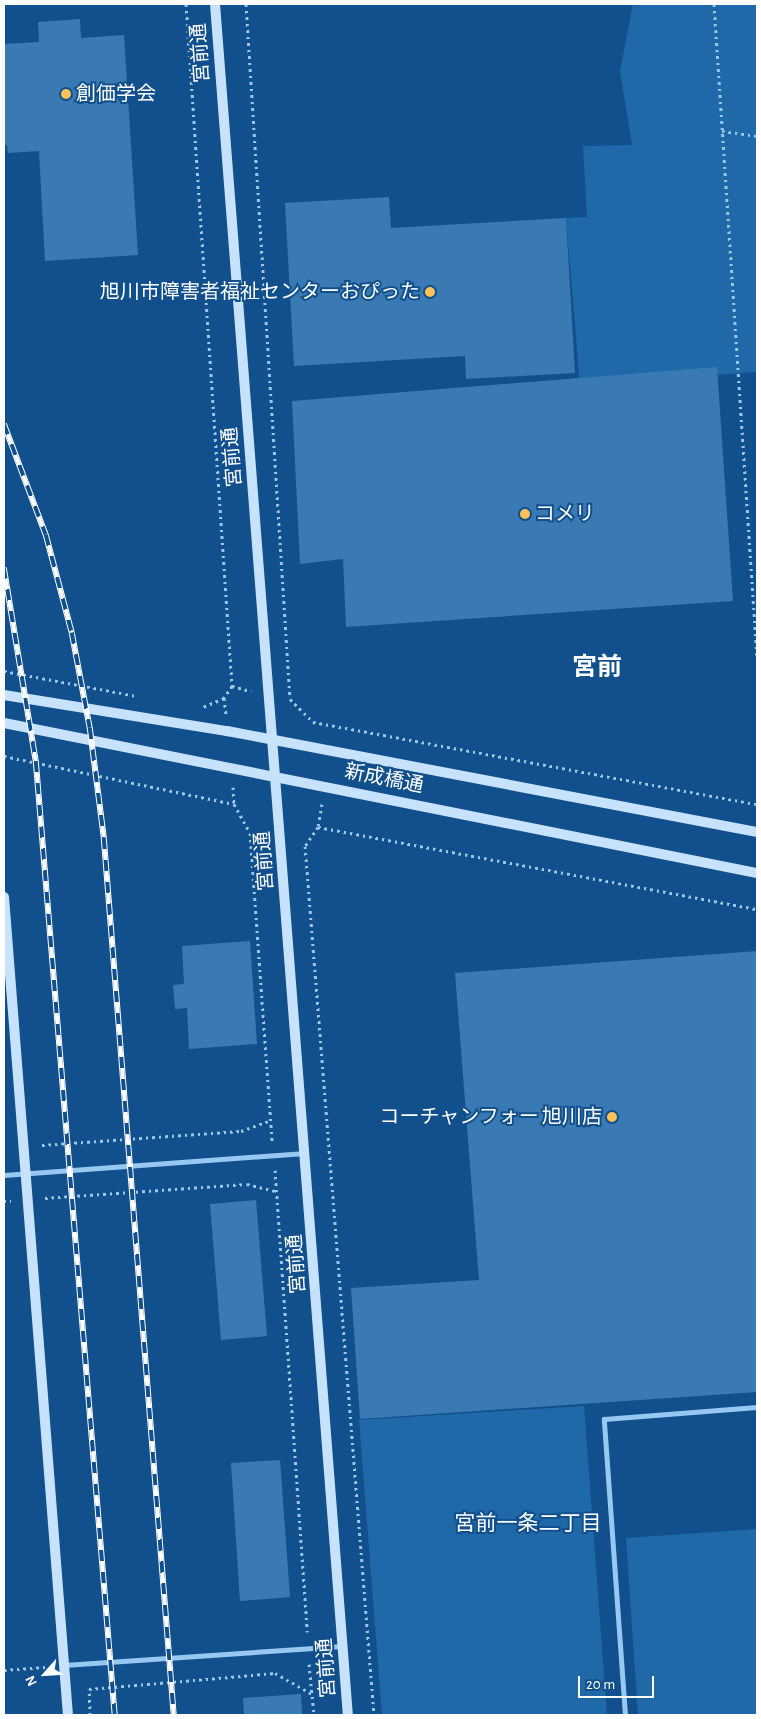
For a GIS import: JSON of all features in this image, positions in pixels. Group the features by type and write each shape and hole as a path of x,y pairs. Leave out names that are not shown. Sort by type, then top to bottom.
{"street":[{"name":"宮前通","path":"216,4 348,1715"},
{"name":"新成橋通","path":"4,695 274,740 757,832"},
{"name":"新成橋通","path":"4,723 757,873"},
{"path":"4,897 26,1200 68,1715"},
{"path":"4,1176 306,1152"},
{"path":"625,1715 604,1419 757,1408"},
{"path":"64,1665 342,1646"}],"path":[{"path":"186,4 232,686 224,698 200,708 190,706"},
{"path":"246,4 290,699 313,722 757,804"},
{"path":"714,4 757,658"},
{"path":"722,131 757,136"},
{"path":"4,670 141,697"},
{"path":"374,1715 305,846 318,827 757,909"},
{"path":"22,1146 241,1131 271,1120"},
{"path":"4,1201 247,1184 278,1192"},
{"path":"4,1670 64,1665"},
{"path":"90,1715 89,1689 275,1673 312,1694"}],"shaded area":[{"path":"633,4 757,4 757,372 580,385 566,218 587,217 583,146 632,145 620,71"},
{"path":"584,1406 607,1715 382,1715 359,1420"},
{"path":"757,1529 757,1715 638,1715 626,1538"}],"building":[{"name":"創価学会","path":"80,19 81,38 124,35 138,255 45,261 39,151 8,153 7,145 4,145 4,44 39,42 38,22"},
{"name":"旭川市障害者福祉センターおぴった","path":"389,197 391,228 566,218 575,373 466,379 465,356 294,366 285,203"},
{"path":"717,367 733,601 346,627 343,559 300,564 292,401"},
{"path":"250,941 257,1044 189,1049 187,1008 175,1009 173,985 184,984 182,946"},
{"name":"コーチャンフォー 旭川店","path":"757,951 757,1392 360,1419 351,1288 479,1280 455,973"},
{"path":"256,1200 267,1336 221,1340 210,1204"},
{"path":"280,1460 290,1597 240,1601 231,1463"},
{"path":"301,1694 302,1715 244,1715 243,1698"}],"railway":[{"path":"4,424 46,535 72,633 90,728 104,838 174,1715"},
{"path":"4,568 36,761 115,1715"}],"place":[{"name":"創価学会","path":"66,94"},
{"name":"旭川市障害者福祉センターおぴった","path":"430,292"},
{"name":"コメリ","path":"525,514"},
{"name":"コーチャンフォー 旭川店","path":"612,1117"}],"district":[{"name":"宮前","path":"597,668"},
{"name":"宮前一条二丁目","path":"528,1524"}]}
